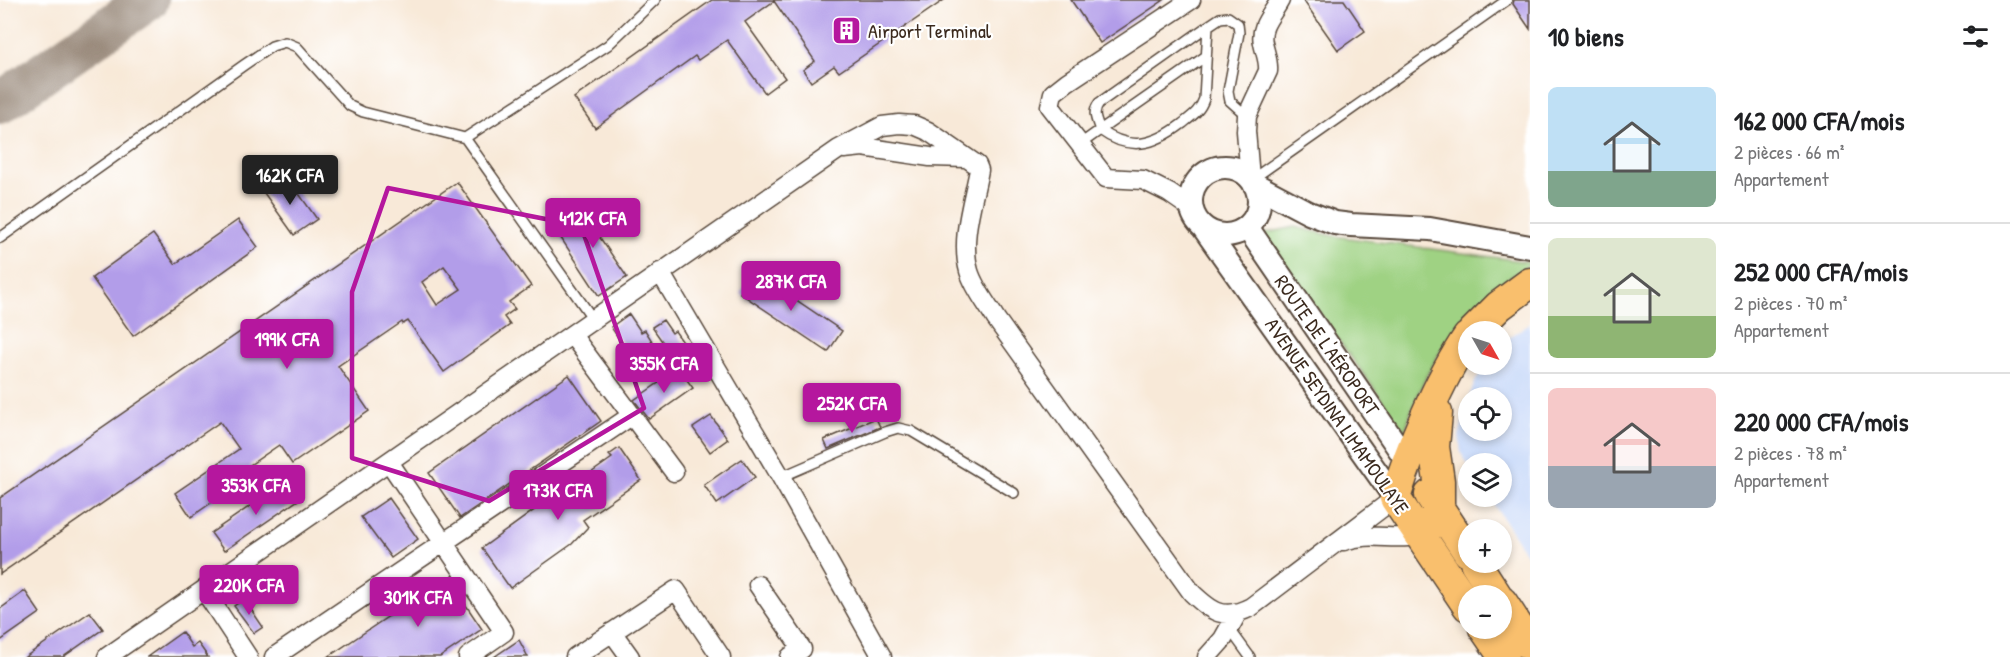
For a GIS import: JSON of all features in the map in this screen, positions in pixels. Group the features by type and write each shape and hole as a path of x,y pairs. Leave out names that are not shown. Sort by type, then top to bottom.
{"highway":[{"path":"1484,321 1499,306 1530,284"},
{"path":"1395,498 1438,390 1458,352"},
{"path":"1421,535 1432,523 1439,508 1439,481 1434,447 1438,390"},
{"name":"AVENUE SEYDINA LIMAMOULAYE","path":"1408,462 1458,537"},
{"name":"AVENUE SEYDINA LIMAMOULAYE","path":"1395,498 1458,591"},
{"path":"1512,617 1530,645"},
{"path":"1492,639 1504,657"}],"street":[{"path":"1191,0 1083,70 1053,93 1050,106 1106,178 1143,180 1170,193 1214,233 1225,235 1237,233 1247,227 1257,212 1259,202 1252,181 1246,116 1266,77 1269,65 1262,36 1268,17 1280,0"},
{"path":"107,657 839,149 882,126 899,124 914,125 928,131 977,165 979,170 967,233 966,251 969,272 980,293 996,320 1192,593 1208,608 1224,614 1233,621"},
{"path":"839,149 863,147 930,157 967,158"},
{"path":"1198,218 1191,199 1199,180 1208,172 1219,168 1230,168 1241,171 1252,181 1309,213 1335,223 1430,229 1530,247"},
{"name":"AVENUE SEYDINA LIMAMOULAYE","path":"1198,218 1395,498"},
{"name":"ROUTE DE L'AÉROPORT","path":"1247,227 1408,462"},
{"path":"660,273 781,477 880,657"},
{"path":"572,335 674,471"},
{"path":"274,657 631,416"},
{"path":"389,462 504,632 468,657"},
{"path":"1207,657 1223,639 1233,621 1395,498"},
{"path":"1334,545 1354,537 1372,535 1405,539 1421,535"},
{"path":"758,585 802,649 790,657"},
{"path":"204,590 248,657"},
{"path":"575,657 676,590 721,657"},
{"path":"612,632 630,657"}],"lane":[{"path":"465,138 608,45 656,0"},
{"path":"1252,181 1508,0"},
{"path":"1208,26 1204,99 1201,108 1165,137 1142,143 1121,141 1100,129 1094,116 1095,108 1099,103 1208,26 1220,18 1228,17 1238,24 1239,33 1228,91 1230,101 1246,116"},
{"path":"0,238 244,65 272,46 285,42 297,47 350,106 363,112 465,138 593,320"},
{"path":"1078,144 1206,56"},
{"path":"781,477 898,428 911,431 1014,493"},
{"path":"1233,621 1250,657"}],"highlighted area":[{"path":"388,188 581,226 644,408 489,501 352,458 352,292"}],"shaded area":[{"path":"1530,323 1530,560 1512,532 1512,519 1503,519 1496,507 1512,507 1512,453 1461,453 1460,441 1512,441 1512,387 1473,387 1480,375 1512,375 1512,336"}],"green space":[{"path":"1295,227 1334,236 1530,262 1530,264 1497,287 1477,304 1462,321 1458,321 1458,327 1438,355 1418,393 1405,431 1261,234"}],"building":[{"path":"712,0 944,0 839,72 834,66 811,82 803,70 815,61 774,1 745,22 785,78 765,93 727,40 698,60 695,56 595,128 574,98"},
{"path":"1071,0 1164,0 1100,43"},
{"path":"1303,0 1344,0 1365,31 1338,50"},
{"path":"1514,0 1530,0 1530,29 1513,4"},
{"path":"287,177 317,219 294,235 264,193"},
{"path":"457,182 531,286 509,302 515,309 504,317 510,325 444,372 408,321 403,324 402,322 338,366 369,411 292,464 279,445 250,465 255,472 191,517 175,493 239,449 220,422 0,574 0,498","holes":["444,266 461,289 437,305 422,282"]},
{"path":"603,201 615,219 596,232 627,277 599,296 557,232"},
{"path":"238,220 258,247 133,336 92,278 153,234 175,264"},
{"path":"755,272 842,331 828,352 740,293"},
{"path":"629,314 641,332 645,330 652,341 628,358 620,347 623,345 611,327"},
{"path":"663,320 672,333 675,331 685,345 671,354 652,327"},
{"path":"679,369 693,388 649,419 634,400"},
{"path":"569,375 601,421 460,518 429,473"},
{"path":"711,416 728,439 710,452 693,428"},
{"path":"876,418 880,427 828,449 824,440"},
{"path":"619,448 641,480 583,520 588,527 572,544 510,588 482,548 562,490 564,492 612,458 609,455"},
{"path":"742,459 755,477 717,504 704,485"},
{"path":"288,480 301,498 224,551 211,533"},
{"path":"389,498 418,539 391,558 361,517"},
{"path":"447,577 482,629 440,657 328,657"},
{"path":"25,591 40,613 0,641 0,609"},
{"path":"244,599 263,627 254,633 234,606"},
{"path":"90,612 103,629 63,657 25,657"},
{"path":"182,632 192,647 198,643 208,657 147,657"},
{"path":"519,640 528,657 494,657"}],"taxiway":[{"path":"0,103 148,0"}],"place":[{"name":"Airport Terminal","path":"847,31"}]}
